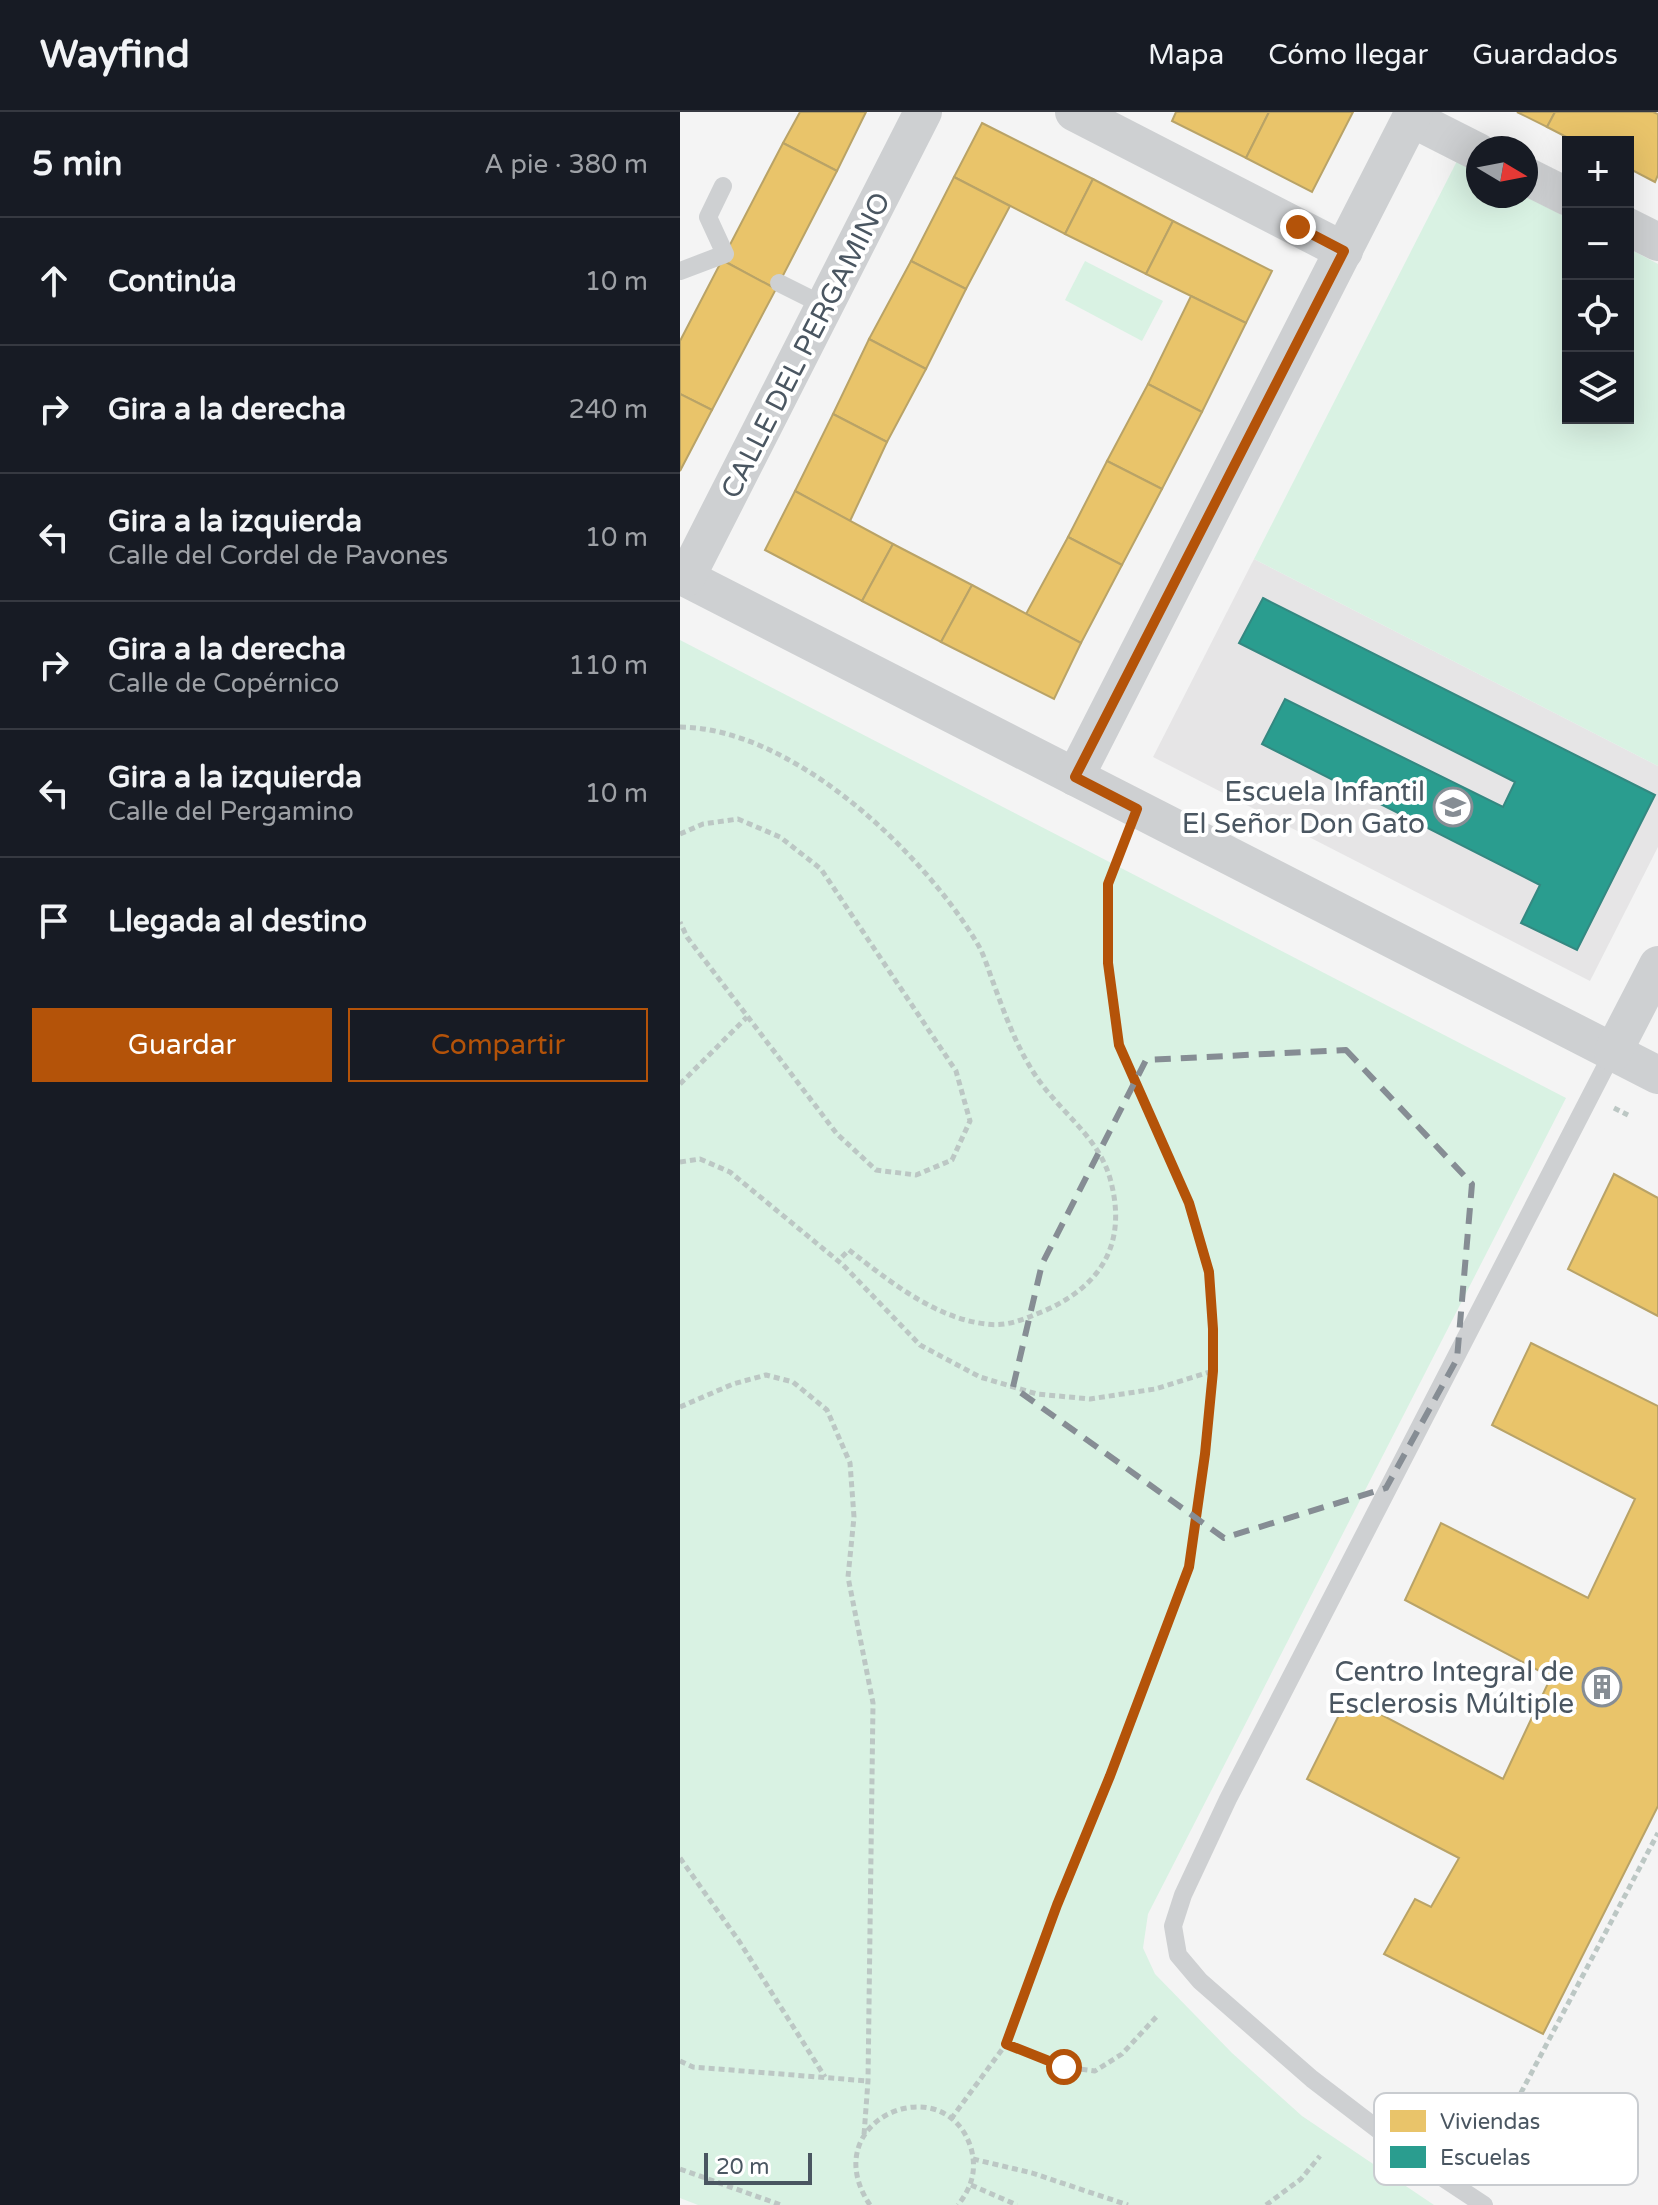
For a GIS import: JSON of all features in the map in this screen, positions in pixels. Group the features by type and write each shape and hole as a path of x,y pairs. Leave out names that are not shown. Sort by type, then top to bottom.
{"street":[{"name":"CALLE DEL PERGAMINO","path":"683,576 923,112"},
{"path":"1074,112 1344,251"},
{"path":"1075,777 1412,115 1466,145"},
{"path":"1538,182 1562,194"},
{"path":"1634,230 1658,242"},
{"path":"683,576 1658,1075"},
{"path":"1613,1052 1658,965"}],"lane":[{"path":"680,271 725,254 708,217 723,186"},
{"path":"779,283 825,306"},
{"path":"1374,2126 1312,2079 1200,1981 1178,1955 1173,1926 1183,1895 1228,1799 1613,1052"},
{"path":"1454,2185 1484,2205"}],"path":[{"path":"680,727 730,733 793,762 863,809 940,888 979,945 1019,1046 1033,1072 1063,1112 1100,1151 1112,1183 1116,1232 1105,1263 1083,1290 1014,1324 985,1324 949,1313 894,1285 849,1250 838,1261"},
{"path":"951,2119 1006,2044 1189,1567 1213,1371 1213,1329 1209,1272 1189,1203 1119,1045 1108,963 1108,884 1137,809"},
{"path":"680,834 703,824 738,819 780,837 821,869 956,1071 970,1121 952,1160 916,1175 876,1170 837,1134 687,937 680,922"},
{"path":"680,1084 747,1017"},
{"path":"1614,1108 1628,1115"},
{"path":"680,1162 700,1159 730,1172 838,1261 920,1345 980,1377 1037,1394 1090,1399 1155,1389 1213,1371"},
{"path":"680,1407 733,1384 766,1375 793,1382 827,1410 850,1463 854,1517 848,1577 873,1703 868,2081 864,2135 857,2153 856,2172 861,2191 870,2205"},
{"path":"1521,2093 1658,1833"},
{"path":"680,1858 739,1941 825,2077"},
{"path":"1006,2044 1064,2067 1095,2071 1122,2054 1158,2015"},
{"path":"680,2061 693,2067 868,2081"},
{"path":"864,2135 877,2120 894,2110 914,2106 933,2109 951,2119 962,2130 973,2159 971,2185 958,2205"},
{"path":"1270,2204 1301,2179 1320,2156"},
{"path":"973,2159 1032,2173 1128,2205"},
{"path":"680,2169 781,2205"},
{"path":"971,2185 1017,2205"}],"highlighted area":[{"path":"1346,1050 1472,1184 1457,1359 1386,1488 1224,1538 1013,1387 1042,1264 1146,1060"}],"shaded area":[{"name":"Escuela Infantil El Señor Don Gato","path":"1254,559 1658,766 1658,847 1590,981 1153,757"}],"green space":[{"path":"1457,161 1466,166 1466,208 1538,208 1538,202 1562,215 1562,424 1634,424 1634,251 1658,264 1658,766 1254,559"},
{"path":"1085,261 1163,301 1142,341 1065,300"},
{"path":"680,640 1566,1098 1148,1914 1143,1948 1155,1974 1232,2053 1302,2116 1374,2165 1374,2185 1404,2185 1434,2205 698,2205 680,2198"}],"building: Viviendas":[{"path":"800,112 866,112 837,171 783,143"},
{"path":"1176,112 1269,112 1246,158 1172,121"},
{"path":"1269,112 1353,112 1312,192 1246,158"},
{"path":"1517,112 1555,112 1547,127"},
{"path":"1555,112 1658,114 1658,175 1655,182 1634,171 1634,136 1564,136 1547,127"},
{"path":"982,123 1093,179 1065,234 954,177"},
{"path":"783,143 837,171 776,289 722,260"},
{"path":"954,177 1010,206 966,289 911,261"},
{"path":"1093,179 1173,221 1146,274 1065,234"},
{"path":"1173,221 1272,271 1246,323 1146,274"},
{"path":"722,260 776,289 712,410 680,394 680,341"},
{"path":"911,261 966,289 926,369 869,339"},
{"path":"1191,296 1246,323 1202,412 1148,384"},
{"path":"869,339 926,369 887,442 833,414"},
{"path":"1148,384 1202,412 1162,489 1107,461"},
{"path":"680,394 712,410 680,471"},
{"path":"833,414 887,442 850,521 795,491"},
{"path":"1107,461 1162,489 1122,565 1068,537"},
{"path":"795,491 893,544 862,601 765,550"},
{"path":"1068,537 1122,565 1081,643 1026,614"},
{"path":"893,544 972,585 941,642 862,601"},
{"path":"972,585 1081,643 1054,699 941,642"},
{"path":"1614,1174 1658,1198 1658,1316 1568,1269"},
{"name":"Centro Integral de Esclerosis Múltiple","path":"1531,1343 1658,1406 1658,1806 1543,2034 1384,1954 1415,1899 1431,1907 1459,1858 1307,1779 1348,1697 1503,1779 1551,1677 1405,1600 1441,1523 1588,1598 1635,1499 1492,1425"}],"building: Escuelas":[{"path":"1263,598 1655,795 1577,950 1521,923 1540,885 1262,744 1285,699 1503,807 1515,782 1239,643"}],"place":[{"name":"Escuela Infantil El Señor Don Gato","path":"1453,807"},
{"name":"Centro Integral de Esclerosis Múltiple","path":"1602,1687"}],"route":[{"path":"1064,2067 1006,2044 1189,1567 1213,1371 1209,1272 1189,1203 1119,1045 1108,963 1108,884 1137,809 1075,777 1344,251 1298,227"}]}
